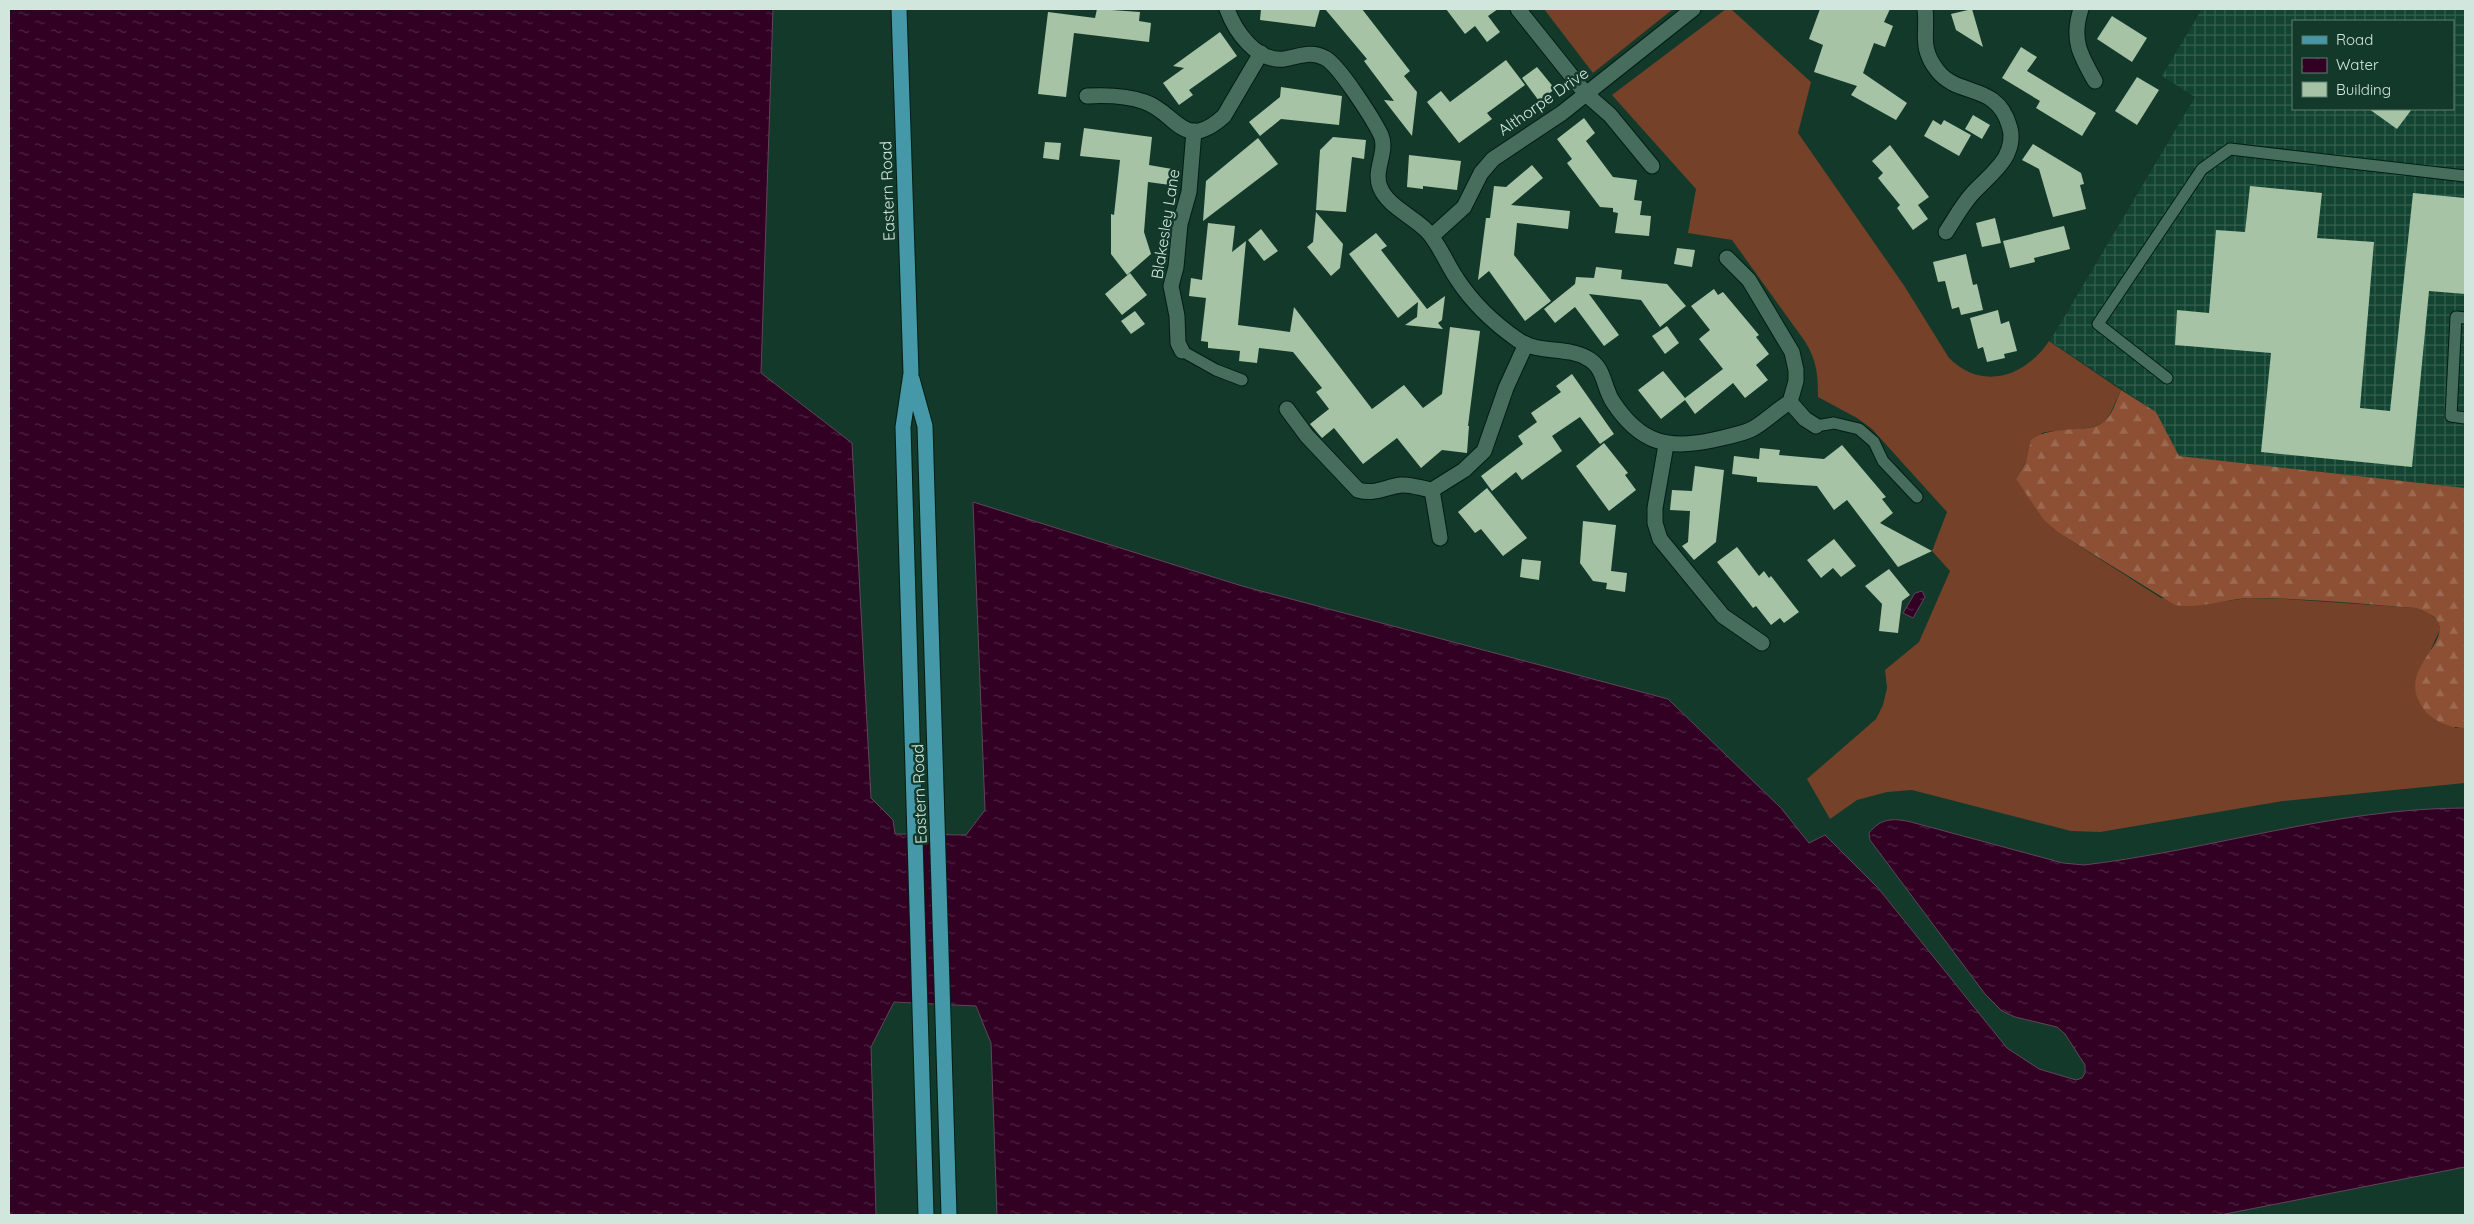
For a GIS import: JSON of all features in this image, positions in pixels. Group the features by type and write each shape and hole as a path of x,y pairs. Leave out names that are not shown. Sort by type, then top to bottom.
{"main road":[{"name":"Eastern Road","path":"899,9 910,373 903,427 926,1215"},
{"name":"Eastern Road","path":"910,373 925,426 949,1215"}],"street":[{"path":"1227,9 1242,36 1261,53 1277,59 1317,55 1334,64 1381,135 1383,146 1378,179 1383,192 1432,236 1467,293 1488,315 1526,344 1586,357 1595,363 1618,410 1639,431 1666,445 1706,442 1745,432 1790,402 1796,375 1792,352 1749,280 1727,258"},
{"path":"1518,9 1586,94 1610,115 1652,166"},
{"name":"Althorpe Drive","path":"1432,236 1464,207 1481,173 1493,159 1550,122 1693,9"},
{"path":"1925,9 1924,44 1935,68 1941,76 1995,100 2004,112 2011,133 2011,142 2005,156 1995,171 1970,196 1946,232"},
{"path":"2081,9 2077,21 2078,48 2095,81"},
{"path":"1087,96 1112,95 1144,102 1160,110 1180,128 1194,131 1211,126 1224,116 1261,53"},
{"name":"Blakesley Lane","path":"1182,351 1178,343 1177,316 1171,286 1180,224 1189,192 1194,131"},
{"path":"1286,409 1358,490 1368,493 1400,485 1409,485 1432,490 1456,476 1484,451 1490,442 1506,388 1526,344"},
{"path":"1790,402 1805,419 1816,426"},
{"path":"1666,445 1657,486 1655,508 1656,532 1668,551 1723,616 1762,643"},
{"path":"1432,490 1440,538"}],"lane":[{"path":"2167,378 2098,324 2202,169 2230,149 2465,176"},
{"path":"2461,318 2451,416 2465,418"},
{"path":"1182,351 1216,370 1242,380"},
{"path":"1816,426 1834,423 1860,429 1874,442 1883,461 1917,498"}],"shaded area":[{"path":"1544,9 1673,9 1593,73"},
{"path":"1726,9 1731,9 1811,82 1798,133 1905,287 1949,358 1962,368 1975,374 1989,377 2002,375 2016,371 2028,363 2049,341 2121,390 2109,416 2102,423 2086,428 2042,433 2016,479 2059,533 2161,598 2220,602 2248,598 2286,599 2416,608 2430,614 2438,621 2440,630 2431,649 2455,728 2465,728 2465,783 2283,801 2100,832 2071,831 1912,790 1887,792 1857,800 1830,819 1807,779 1876,719 1883,705 1887,688 1885,670 1919,642 1950,571 1932,551 1947,512 1872,429 1857,418 1818,397 1816,368 1812,354 1804,340 1732,240 1688,233 1696,189 1612,95"},
{"path":"2202,9 2465,9 2465,488 2179,456 2156,412 2050,341 2195,97 2162,76"}],"green space":[{"path":"2121,390 2156,412 2179,456 2465,488 2465,728 2450,726 2435,720 2427,713 2418,698 2415,685 2418,673 2436,641 2439,631 2438,622 2428,613 2416,608 2272,598 2241,599 2194,606 2175,605 2059,533 2044,520 2016,479 2026,462 2031,440 2051,432 2098,425 2110,415"}],"water":[{"path":"9,9 773,9 761,373 852,443 871,798 893,820 895,834 966,835 985,810 973,502 1242,586 1668,699 1781,808 1809,843 1825,835 1878,888 2007,1048 2039,1069 2076,1080 2082,1078 2085,1073 2085,1065 2065,1034 2057,1027 2015,1017 2002,1011 1985,994 1870,840 1869,833 1878,824 1888,820 1911,822 2063,863 2084,865 2179,850 2321,822 2417,810 2465,808 2465,1167 2220,1215 997,1215 991,1043 976,1006 894,1002 871,1047 876,1215 9,1215"},
{"path":"1922,591 1925,597 1913,618 1903,613 1915,593"}],"building":[{"path":"1097,9 1140,12 1139,21 1151,23 1149,42 1074,33 1066,97 1038,94 1048,12 1095,18"},
{"path":"1261,9 1320,9 1315,27 1260,20"},
{"path":"1325,9 1362,9 1410,71 1404,76 1417,92 1412,136 1384,100 1394,101 1364,61 1367,59"},
{"path":"1446,9 1498,9 1488,16 1500,32 1487,42 1475,26 1465,34"},
{"path":"1820,9 1890,9 1884,22 1893,26 1885,47 1874,43 1863,73 1907,103 1896,120 1851,95 1857,86 1814,72 1823,45 1809,39"},
{"path":"1972,9 1983,47 1956,30 1951,14"},
{"path":"2112,16 2147,38 2132,62 2097,39"},
{"path":"1220,32 1237,56 1189,90 1193,95 1179,105 1163,83 1184,68 1173,66"},
{"path":"2021,47 2037,57 2027,71 2096,113 2082,136 2036,108 2040,101 2002,78"},
{"path":"1506,60 1525,85 1487,113 1492,119 1459,143 1427,102 1441,91 1450,102"},
{"path":"1537,67 1555,89 1539,101 1522,78"},
{"path":"2137,77 2159,90 2137,125 2115,111"},
{"path":"1281,87 1342,96 1339,125 1281,119 1260,136 1249,122 1280,97"},
{"path":"2370,110 2411,110 2397,129"},
{"path":"1973,115 1990,125 1982,139 1965,129"},
{"path":"1584,118 1595,133 1586,141 1613,177 1637,180 1634,200 1642,201 1640,215 1651,216 1649,236 1615,233 1618,213 1613,212 1613,208 1600,207 1567,163 1572,159 1557,139"},
{"path":"1933,120 1941,125 1944,120 1971,135 1959,156 1924,136"},
{"path":"1084,128 1152,137 1149,165 1172,169 1170,185 1148,182 1144,232 1151,254 1127,275 1111,254 1111,214 1114,215 1120,160 1080,156"},
{"path":"1333,137 1366,140 1364,159 1352,157 1346,212 1316,210 1320,150"},
{"path":"1258,138 1278,164 1203,221 1206,181"},
{"path":"1045,142 1061,143 1059,160 1043,158"},
{"path":"2033,144 2081,173 2084,184 2080,185 2086,209 2053,217 2039,169 2022,160"},
{"path":"1890,145 1929,197 1918,205 1928,219 1913,230 1897,208 1900,205 1878,178 1883,173 1872,161"},
{"path":"1409,155 1461,161 1457,190 1423,186 1423,189 1407,187"},
{"path":"1532,165 1543,178 1511,205 1570,211 1568,229 1517,223 1514,255 1551,301 1525,321 1489,271 1478,280 1486,218 1490,218 1494,186 1506,187"},
{"path":"2250,186 2322,193 2317,238 2374,242 2360,408 2390,411 2413,193 2465,198 2465,294 2429,291 2412,467 2261,452 2271,353 2175,345 2177,310 2209,313 2216,230 2245,232"},
{"path":"1316,212 1343,244 1340,268 1331,276 1307,247 1313,242"},
{"path":"1995,218 2001,243 1982,247 1976,223"},
{"path":"1208,223 1235,226 1232,252 1246,241 1238,325 1290,332 1294,307 1372,409 1404,385 1423,408 1442,394 1450,327 1480,331 1468,426 1467,453 1442,450 1421,468 1397,438 1363,464 1334,428 1322,438 1310,424 1329,409 1316,392 1322,388 1293,352 1259,348 1257,363 1239,361 1240,351 1208,348 1208,342 1201,341 1206,298 1189,296 1191,278 1202,280"},
{"path":"2064,226 2070,249 2034,258 2035,262 2010,268 2003,241"},
{"path":"1261,229 1278,251 1264,261 1248,240"},
{"path":"1376,233 1387,246 1381,250 1427,309 1445,296 1442,320 1438,323 1443,329 1405,325 1417,317 1418,302 1398,318 1349,254"},
{"path":"1677,248 1695,250 1692,267 1674,264"},
{"path":"1966,254 1973,285 1977,284 1983,310 1961,315 1959,307 1952,309 1945,281 1938,282 1933,262"},
{"path":"1596,267 1622,270 1621,279 1667,284 1686,306 1660,327 1641,300 1589,294 1619,335 1604,346 1575,307 1555,323 1544,309 1575,284 1576,277 1594,278"},
{"path":"1130,273 1147,295 1122,315 1105,294"},
{"path":"1714,289 1718,295 1723,292 1759,335 1756,337 1769,354 1756,365 1768,380 1745,398 1733,383 1695,414 1685,400 1661,419 1638,390 1663,371 1685,398 1723,369 1699,339 1710,330 1691,306"},
{"path":"1998,310 2001,324 2009,321 2017,351 2004,354 2005,358 1987,362 1983,347 1978,349 1970,318"},
{"path":"1135,311 1145,324 1131,334 1121,321"},
{"path":"1667,326 1679,343 1665,354 1652,336"},
{"path":"1572,374 1614,434 1600,444 1580,417 1552,436 1562,451 1522,480 1516,472 1492,491 1481,476 1523,444 1518,436 1537,422 1531,413 1561,392 1556,386"},
{"path":"1604,443 1628,473 1625,475 1636,490 1609,511 1576,466"},
{"path":"1842,445 1886,497 1882,499 1893,513 1880,523 1932,551 1898,567 1847,500 1834,510 1817,486 1757,482 1757,477 1732,474 1734,456 1759,459 1760,448 1780,450 1779,455 1824,459"},
{"path":"1695,466 1724,470 1716,542 1694,560 1682,546 1688,542 1690,511 1670,510 1672,490 1692,491"},
{"path":"1487,488 1527,538 1503,556 1481,529 1475,533 1458,512"},
{"path":"1583,521 1616,525 1611,571 1627,573 1625,592 1606,589 1607,583 1593,581 1580,563"},
{"path":"1834,539 1856,566 1841,577 1833,568 1821,578 1807,560"},
{"path":"1737,547 1759,576 1764,571 1769,578 1771,576 1799,612 1784,623 1780,618 1771,625 1756,606 1753,608 1717,562"},
{"path":"1522,559 1541,561 1539,580 1520,577"},
{"path":"1889,569 1910,595 1902,601 1898,633 1879,631 1882,604 1865,586"}]}
